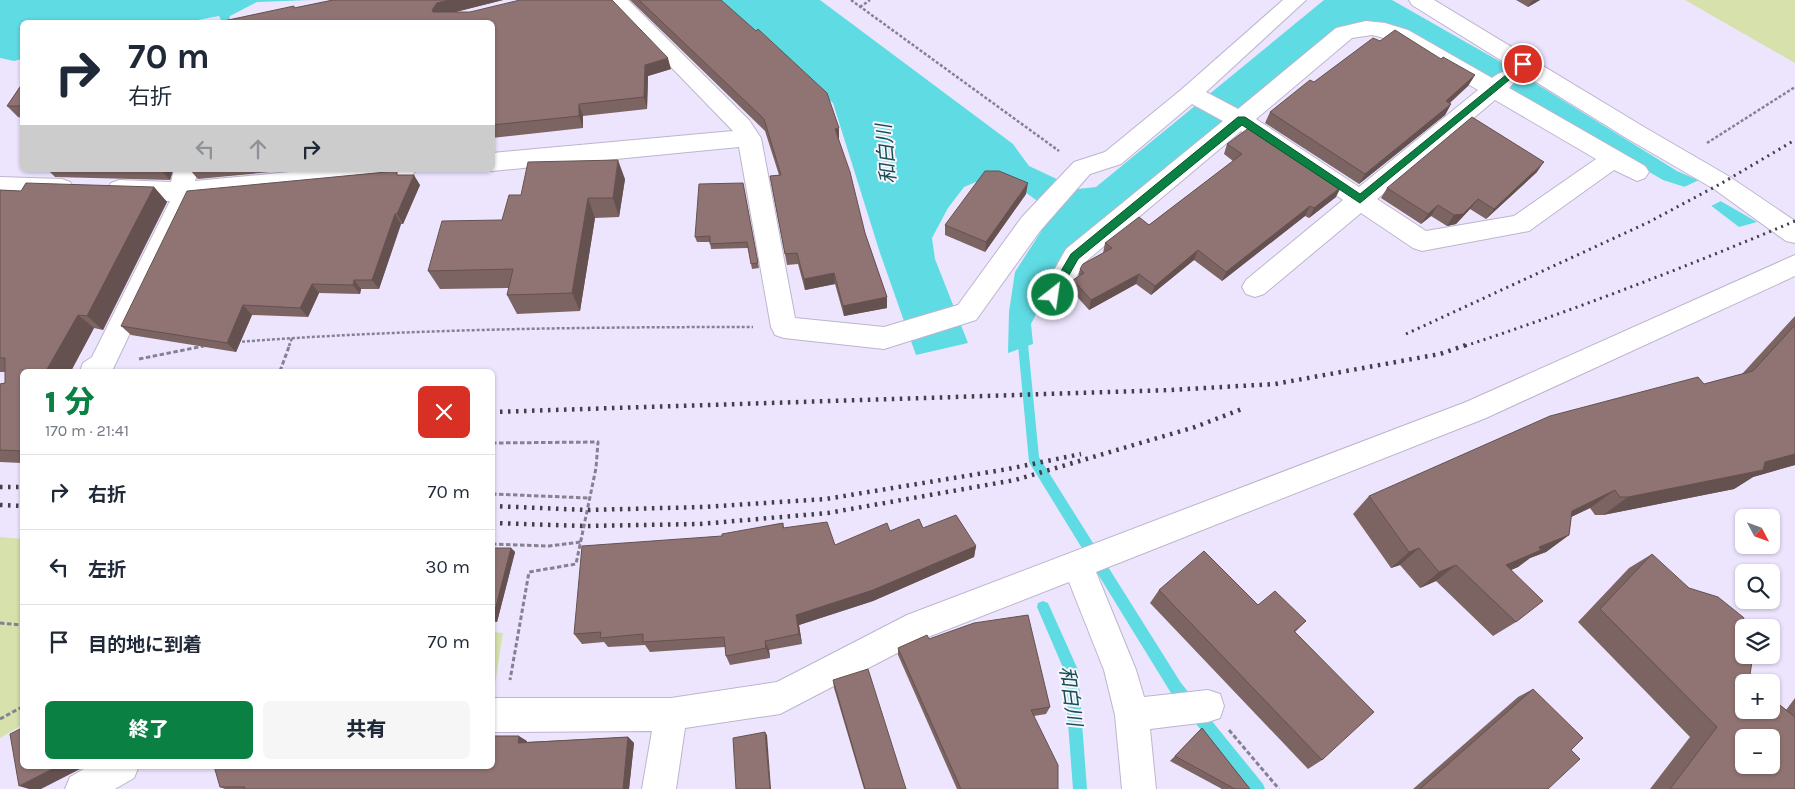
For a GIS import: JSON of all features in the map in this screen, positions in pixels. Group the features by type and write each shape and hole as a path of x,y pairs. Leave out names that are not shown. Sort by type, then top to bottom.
{"street":[{"path":"616,0 741,126 748,138 784,327 884,338 967,313 1031,224 1082,168 1113,158 1190,94 1296,0"},
{"path":"1419,0 1722,183 1795,234"},
{"path":"1053,295 1075,256 1241,120 1344,32 1366,26 1400,35 1637,172"},
{"path":"1255,287 1523,64"},
{"path":"1190,94 1241,120 1422,241 1520,224 1613,159"},
{"path":"495,162 748,138"},
{"path":"0,186 90,188 183,180 360,172"},
{"path":"95,369 102,365 182,202 183,180"},
{"path":"498,716 671,714 780,698 918,626 1476,410 1795,266"},
{"path":"1077,563 1120,670 1132,715 1139,789"},
{"path":"1132,715 1208,706"},
{"path":"659,789 671,714"},
{"path":"82,789 117,769"}],"path":[{"path":"851,0 1082,168"},
{"path":"860,7 870,0"},
{"path":"1682,160 1795,87"},
{"path":"231,343 292,338 592,326 784,327"},
{"path":"281,369 292,338"},
{"path":"138,360 211,344"},
{"path":"495,443 598,442 596,468 576,564 529,572 498,716"},
{"path":"495,494 590,498"},
{"path":"495,544 549,546 581,542"},
{"path":"0,622 7,625 20,625"},
{"path":"1208,706 1278,789"},
{"path":"0,719 20,708"}],"shaded area":[{"path":"1685,0 1795,0 1795,63"},
{"path":"0,537 20,539 20,726 0,738"},
{"path":"495,632 503,633 495,683"}],"water":[{"path":"0,0 311,0 257,2 230,16 229,20 221,20 219,16 198,20 20,20 20,60 14,61 0,58"},
{"path":"721,0 820,0 1013,144 1029,166 1078,189 1096,187 1324,0 1392,0 1506,65 1677,171 1700,181 1717,199 1757,222 1739,227 1688,188 1663,180 1507,90 1380,24 1359,22 1337,28 1087,232 1065,259 1031,324 1033,344 1008,353 1009,312 1015,272 1053,213 1020,188 983,179 964,187 948,208 932,238 935,259 968,343 916,355 880,253 833,103"}],"pier":[{"path":"1701,179 1723,200 1709,207 1682,188"}],"building":[{"path":"333,0 450,0 437,3 432,10 433,12 470,12 520,0 612,0 668,58 645,65 644,97 579,104 579,116 495,125 495,20 228,20 294,6 294,8"},
{"path":"639,0 721,0 756,31 758,29 827,93 839,128 835,129 850,172 865,233 887,297 843,306 834,273 804,279 797,253 785,254 770,176 781,175 764,119"},
{"path":"1395,30 1441,59 1443,57 1475,75 1446,101 1451,104 1365,174 1270,112 1310,80 1314,82 1373,38 1380,41"},
{"path":"20,87 20,106 7,106"},
{"path":"1472,117 1544,162 1494,209 1478,199 1463,214 1454,215 1438,205 1428,214 1387,188"},
{"path":"1250,127 1341,187 1314,208 1310,206 1226,272 1198,250 1155,286 1139,274 1091,300 1073,280 1084,273 1080,269 1083,264 1112,248 1105,243 1139,217 1149,225 1242,154 1227,144"},
{"path":"618,160 613,198 588,198 572,293 507,295 513,269 428,271 442,221 502,220 509,195 521,195 528,162"},
{"path":"985,171 999,171 1028,183 986,242 945,225"},
{"path":"386,172 397,172 397,175 414,175 397,214 395,214 372,280 354,280 353,285 312,284 300,308 243,305 227,343 121,326 187,191"},
{"path":"26,183 154,187 87,316 78,315 47,369 20,369 20,451 0,450 0,384 5,383 5,358 0,358 0,190 21,191"},
{"path":"743,183 758,263 751,264 747,242 710,244 710,236 695,237 699,184"},
{"path":"1795,325 1795,454 1765,462 1763,470 1628,497 1620,497 1615,490 1572,511 1569,535 1539,547 1541,550 1506,565 1543,601 1516,622 1456,565 1439,572 1419,548 1409,552 1369,496 1550,416 1698,377 1704,384 1753,371"},
{"path":"956,515 976,546 873,590 796,615 799,634 765,641 766,648 726,656 724,637 643,642 643,634 600,638 601,632 574,634 582,546 722,536 722,534 783,523 783,528 827,522 835,545 887,523 890,531 919,519 923,528"},
{"path":"495,548 511,548 495,610"},
{"path":"1204,551 1258,605 1275,591 1306,621 1294,631 1374,712 1322,760 1159,590"},
{"path":"1652,554 1689,588 1718,597 1743,617 1744,619 1735,619 1735,664 1752,664 1750,674 1735,674 1735,719 1780,719 1780,705 1795,717 1795,789 1670,789 1717,727 1600,609"},
{"path":"1028,615 1050,707 1031,710 1058,765 1058,789 961,789 898,648 927,635 929,639 974,623"},
{"path":"868,669 906,789 865,789 833,680"},
{"path":"1533,689 1583,738 1571,750 1580,759 1548,789 1420,789"},
{"path":"1202,728 1250,789 1235,789 1175,756"},
{"path":"20,729 20,769 52,769 19,786 10,734"},
{"path":"765,732 770,789 736,789 733,738"},
{"path":"495,736 519,736 518,743 628,737 623,789 244,789 245,787 220,787 215,769 495,769"}],"waterway":[{"path":"1022,334 1033,458 1176,688 1258,789"},
{"name":"和白川","path":"1043,607 1071,670 1080,789"}],"railway":[{"path":"1406,334 1649,222 1722,183 1795,140"},
{"path":"1465,346 1631,287 1795,221"},
{"path":"495,412 1170,390 1275,384 1440,354 1469,344"},
{"path":"495,523 584,526 700,524 828,513 1015,480 1195,427 1242,409"},
{"path":"495,506 587,510 703,507 826,499 1008,469 1081,454"},
{"path":"0,487 20,487"},
{"path":"0,505 20,506"}],"route":[{"path":"1053,295 1075,256 1241,120 1360,199 1523,64"}]}
